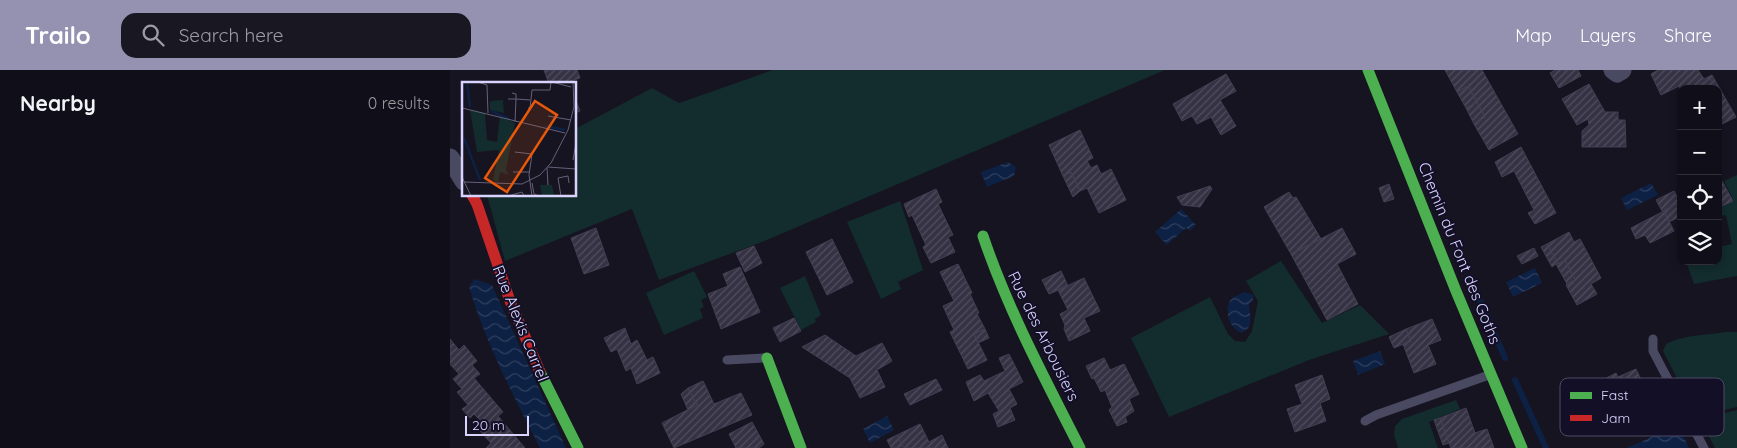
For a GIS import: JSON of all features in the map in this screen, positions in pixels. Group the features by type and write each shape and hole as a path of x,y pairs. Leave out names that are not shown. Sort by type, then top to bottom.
{"street":[{"name":"Chemin du Font des Goths","path":"1368,70 1456,291 1522,448"},
{"path":"1613,70 1617,73 1622,70"},
{"path":"450,158 462,178"},
{"name":"Rue Alexis Carrel","path":"473,196 510,301 531,353 578,448"},
{"name":"Rue des Arbousiers","path":"983,236 994,269 1042,373 1081,448"},
{"path":"767,358 801,448"}],"lane":[{"path":"1653,339 1653,351 1667,378"},
{"path":"727,360 767,358"},
{"path":"1365,421 1376,415 1492,374"},
{"path":"1698,436 1704,448"}],"green space":[{"path":"773,70 1165,70 762,242 659,280 632,209 505,261 487,196 576,196 576,128 652,88 679,103"},
{"path":"1737,175 1737,276 1694,284 1687,265 1722,265 1722,246 1732,244 1726,215 1722,216 1722,207 1734,201 1724,181"},
{"path":"900,201 923,270 898,282 901,289 881,299 847,222"},
{"path":"1281,261 1322,323 1360,305 1389,334 1309,360 1169,417 1131,338 1210,297 1228,334 1235,341 1245,342 1252,331 1258,301 1246,281"},
{"path":"694,271 707,297 701,300 704,307 700,309 703,318 664,335 646,293"},
{"path":"805,276 821,315 815,319 816,322 801,330 780,288"},
{"path":"1737,332 1737,407 1724,410 1724,378 1677,378 1663,351 1666,344 1695,336"},
{"path":"1456,400 1460,409 1429,422 1438,448 1398,448 1394,435 1395,426 1402,419"},
{"path":"1737,410 1737,448 1715,448 1709,436 1724,436 1724,413"}],"water":[{"path":"1008,162 1016,167 1014,176 987,187 981,172"},
{"path":"1651,183 1658,195 1627,210 1621,198"},
{"path":"1181,209 1196,225 1190,231 1186,228 1167,245 1155,232"},
{"path":"1535,268 1542,283 1513,297 1506,282"},
{"path":"474,279 492,285 566,448 540,448 483,329 469,287"},
{"path":"1244,292 1253,295 1253,300 1249,304 1250,324 1246,331 1242,333 1231,324 1228,306 1231,299"},
{"path":"1380,351 1385,364 1358,375 1353,361"},
{"path":"887,416 894,430 870,443 863,429"},
{"path":"1654,436 1683,436 1689,448 1627,448"}],"building":[{"path":"544,70 577,70 580,78 568,82 548,82"},
{"path":"1445,70 1482,70 1518,134 1489,150 1474,124 1485,117 1468,86 1457,92"},
{"path":"1555,70 1578,70 1581,76 1559,88 1550,73"},
{"path":"1658,70 1698,70 1704,79 1712,75 1718,85 1677,85 1677,87 1661,95 1651,74"},
{"path":"1226,74 1236,91 1220,100 1236,126 1221,135 1211,117 1197,124 1192,116 1182,121 1173,104"},
{"path":"1710,79 1714,85 1699,85"},
{"path":"1589,84 1605,112 1618,112 1618,120 1625,120 1626,147 1582,147 1582,131 1589,125 1588,119 1577,125 1562,99"},
{"path":"1468,86 1477,102 1466,108 1457,92"},
{"path":"1722,92 1736,117 1722,124"},
{"path":"576,101 580,111 576,113"},
{"path":"1477,102 1485,117 1474,124 1466,108"},
{"path":"1080,130 1093,158 1087,161 1091,168 1097,165 1101,174 1111,169 1126,200 1099,213 1087,188 1080,191 1071,172 1063,176 1049,145"},
{"path":"1521,147 1556,213 1535,224 1528,213 1534,210 1514,171 1502,177 1495,162"},
{"path":"1071,172 1080,191 1073,197 1063,176"},
{"path":"1722,181 1733,201 1722,206"},
{"path":"1389,184 1394,199 1384,202 1379,188"},
{"path":"1210,186 1212,189 1200,207 1182,205 1177,197"},
{"path":"936,189 942,202 938,204 953,235 948,237 955,252 931,263 923,247 926,245 912,215 909,217 904,204"},
{"path":"1674,191 1677,196 1677,204 1662,211 1656,200"},
{"path":"1289,192 1293,198 1296,197 1321,239 1291,254 1264,207"},
{"path":"1677,204 1677,218 1669,222 1664,211"},
{"path":"1664,211 1674,231 1650,243 1645,235 1636,239 1631,228"},
{"path":"596,228 609,265 584,274 571,238"},
{"path":"1342,228 1356,254 1337,264 1358,304 1327,320 1291,254"},
{"path":"1569,232 1574,242 1580,239 1601,278 1591,284 1597,294 1577,305 1566,285 1575,280 1565,260 1558,264 1547,244"},
{"path":"832,239 853,282 827,295 806,252"},
{"path":"1547,244 1558,264 1565,260 1575,280 1567,284 1556,264 1552,267 1541,247"},
{"path":"754,246 762,263 745,272 736,253"},
{"path":"1534,248 1538,256 1522,264 1517,256"},
{"path":"958,264 972,293 970,294 979,313 977,314 985,329 974,334 987,360 968,369 950,332 954,330 943,306 954,301 940,272"},
{"path":"740,267 760,312 721,329 708,294 728,286 723,274"},
{"path":"1061,271 1068,286 1049,294 1042,280"},
{"path":"1084,278 1100,311 1084,318 1090,331 1069,341 1060,314 1068,310 1058,290"},
{"path":"794,318 801,331 780,342 773,328"},
{"path":"1432,319 1441,340 1428,345 1436,364 1414,373 1403,344 1411,341 1406,329"},
{"path":"625,328 631,344 637,340 647,360 653,357 660,373 637,384 631,368 626,371 617,349 611,352 604,338"},
{"path":"985,329 989,338 978,343 974,334"},
{"path":"1406,329 1411,341 1394,348 1389,337"},
{"path":"825,335 856,356 882,343 892,361 877,370 885,387 860,398 850,378 802,347"},
{"path":"450,339 459,350 464,345 477,361 472,365 480,374 474,378 503,412 498,416 525,448 486,448 491,443 480,431 486,426 474,414 470,418 462,409 468,405 457,392 462,389 453,379 459,374 450,364"},
{"path":"1009,354 1023,382 1009,389 1017,404 1010,408 1015,420 998,427 993,414 999,411 988,393 974,401 966,382 980,375 984,381 1005,371 999,358"},
{"path":"1104,358 1110,370 1124,364 1139,394 1129,399 1134,411 1125,417 1127,422 1117,426 1109,410 1112,407 1105,390 1101,392 1086,366"},
{"path":"1636,369 1640,378 1606,378 1616,373 1618,377"},
{"path":"1322,375 1330,399 1320,403 1326,421 1295,432 1287,409 1302,404 1295,385"},
{"path":"936,379 942,390 910,405 904,394"},
{"path":"703,381 714,404 741,393 752,415 674,448 662,423 697,405 688,388"},
{"path":"688,388 697,405 688,410 681,394"},
{"path":"1466,408 1475,433 1487,429 1494,448 1451,448 1440,418"},
{"path":"1440,418 1449,443 1443,445 1434,420"},
{"path":"752,422 764,444 759,448 736,448 729,434"},
{"path":"920,424 929,442 942,435 948,448 904,448 897,435"},
{"path":"897,435 903,447 891,448 887,440"}],"waterway":[{"path":"1471,279 1505,358"},
{"path":"1515,380 1546,448"}],"traffic: fast":[{"path":"1368,70 1456,291 1522,448"},
{"path":"983,236 1015,317 1080,448"},
{"path":"767,358 801,448"},
{"path":"540,372 578,448"}],"traffic: jam":[{"path":"473,196 510,301 540,372"}]}
